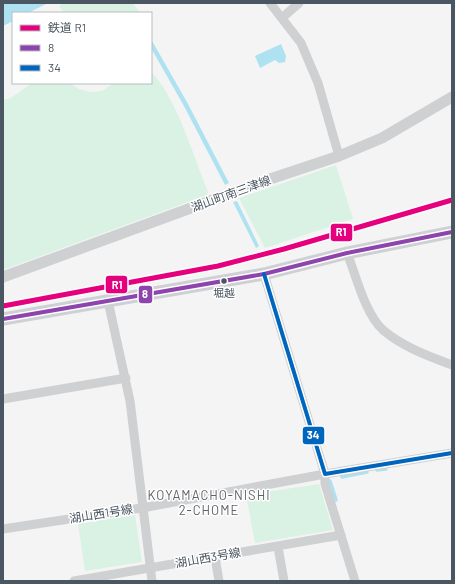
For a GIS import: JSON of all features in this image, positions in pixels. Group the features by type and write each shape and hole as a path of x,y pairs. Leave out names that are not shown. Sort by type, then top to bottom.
{"main road":[{"path":"3,319 264,274 347,253 452,232"}],"street":[{"path":"270,3 283,17 301,43 318,83 339,156"},
{"path":"283,17 299,3"},
{"name":"湖山町南三津線","path":"3,277 270,179 339,156 382,138 452,97"},
{"path":"347,253 369,311 383,330 420,354 452,365"},
{"path":"264,274 325,474 325,484 355,581"},
{"path":"108,301 130,401 152,581"},
{"path":"3,399 126,378"},
{"name":"湖山西1号線","path":"3,529 142,508 452,452"},
{"name":"湖山西3号線","path":"74,581 341,535"},
{"path":"278,546 284,581"},
{"path":"216,557 219,581"}],"green space":[{"path":"64,3 133,3 139,12 63,12 59,6"},
{"path":"152,73 160,82 184,128 208,192 207,195 3,270 3,100 11,98 31,84 71,84 79,89 90,92 102,91 112,84 152,84"},
{"path":"336,165 353,219 265,248 239,198"},
{"path":"319,484 333,530 255,543 246,495"},
{"path":"135,515 142,562 85,571 78,524"}],"water":[{"path":"3,3 48,3 30,12 12,12 12,22 3,26"},
{"path":"152,41 188,104 229,183 225,185 184,106 152,50"},
{"path":"281,44 286,56 285,62 279,63 275,60 260,68 255,56"},
{"path":"237,201 259,246 256,248 233,202"}],"waterway":[{"path":"377,470 386,469"},
{"path":"342,477 367,472"},
{"path":"330,481 336,500"}],"rail line":[{"name":"R1","path":"3,306 218,266 284,249 452,200"}],"transit line":[{"name":"8","path":"3,319 264,274 347,253 452,232"},
{"name":"34","path":"264,274 325,474 452,453"}],"place":[{"name":"堀越","path":"224,281"}],"district":[{"name":"KOYAMACHO-NISHI 2-CHOME","path":"209,502"}]}
